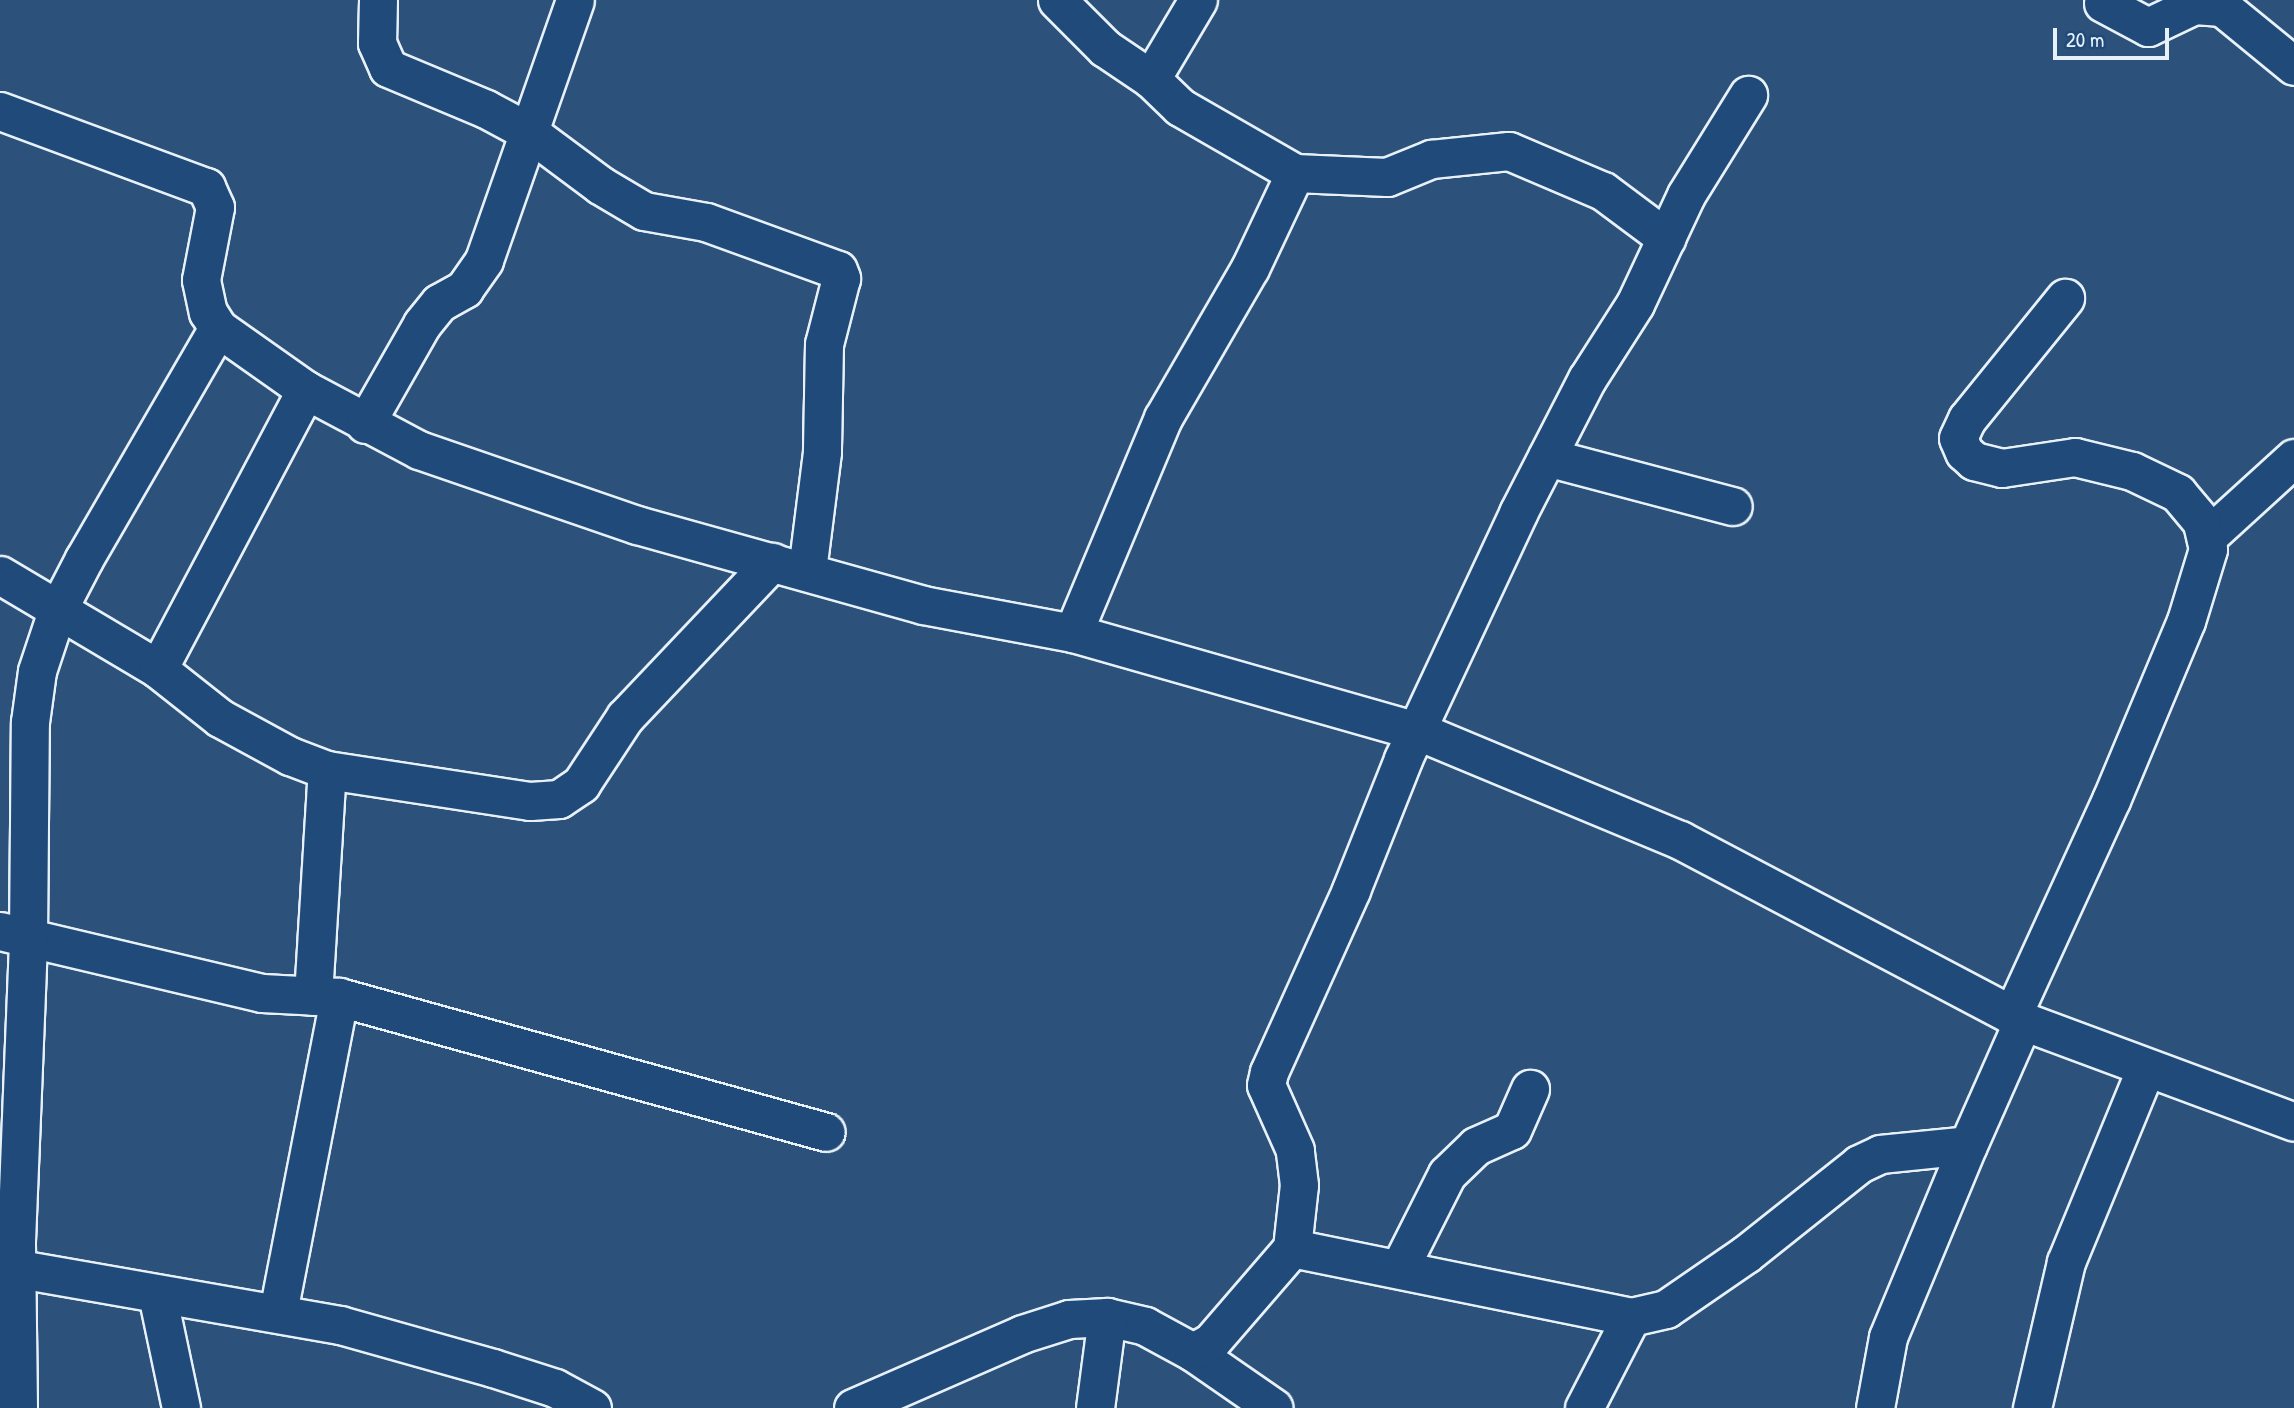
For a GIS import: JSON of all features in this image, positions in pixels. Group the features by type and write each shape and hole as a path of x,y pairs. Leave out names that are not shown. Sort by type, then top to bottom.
{"street":[{"path":"378,0 377,43 388,68 529,132 600,186 644,211 706,222 838,270 841,278 824,344 822,452 807,571"},
{"path":"365,424 422,324 439,303 464,289 484,260 575,0"},
{"path":"1056,0 1105,48 1152,79 1180,107 1295,173 1387,177 1431,159 1509,151 1603,191 1667,238"},
{"path":"1152,79 1198,0"},
{"path":"2103,3 2148,27 2194,5 2222,7 2294,66"},
{"path":"1193,1352 1211,1342 1292,1248 1299,1185 1295,1150 1266,1085 1269,1072 1418,731 1547,457 1587,379 1635,304 1686,195 1748,95"},
{"path":"0,111 206,187 215,207 201,280 208,312 218,328 306,390 365,424 419,450 637,525 923,605 1073,633 1418,731 1679,840 2018,1018 2145,1070 2294,1122"},
{"path":"1073,633 1163,418 1250,268 1295,173"},
{"path":"1875,1408 1888,1337 2018,1018 2186,621 2208,549 2202,522 2178,493 2132,471 2075,457 2002,468 1973,461 1964,452 1958,438 1967,419 2065,298"},
{"path":"18,1408 12,1247 14,934 30,722 37,671 57,611 218,328"},
{"path":"158,669 306,390"},
{"path":"1547,457 1733,506"},
{"path":"2206,538 2294,458"},
{"path":"0,575 158,669 220,718 290,756 327,770 530,801 559,799 581,783 625,718 772,562"},
{"path":"278,1312 326,997 327,770"},
{"path":"14,934 262,993 326,997 826,1132"},
{"path":"2032,1408 2066,1262 2145,1070"},
{"path":"1399,1269 1447,1174 1468,1151 1512,1130 1530,1089"},
{"path":"1292,1248 1631,1317 1666,1309 1702,1287 1859,1164 1880,1154 1968,1145"},
{"path":"12,1247 157,1294 278,1312 457,1357 555,1388 592,1408"},
{"path":"157,1294 181,1408"},
{"path":"1095,1408 1107,1317"},
{"path":"860,1407 1022,1334 1069,1319 1107,1317 1144,1326 1193,1352 1274,1408"},
{"path":"1584,1408 1631,1317"}]}
